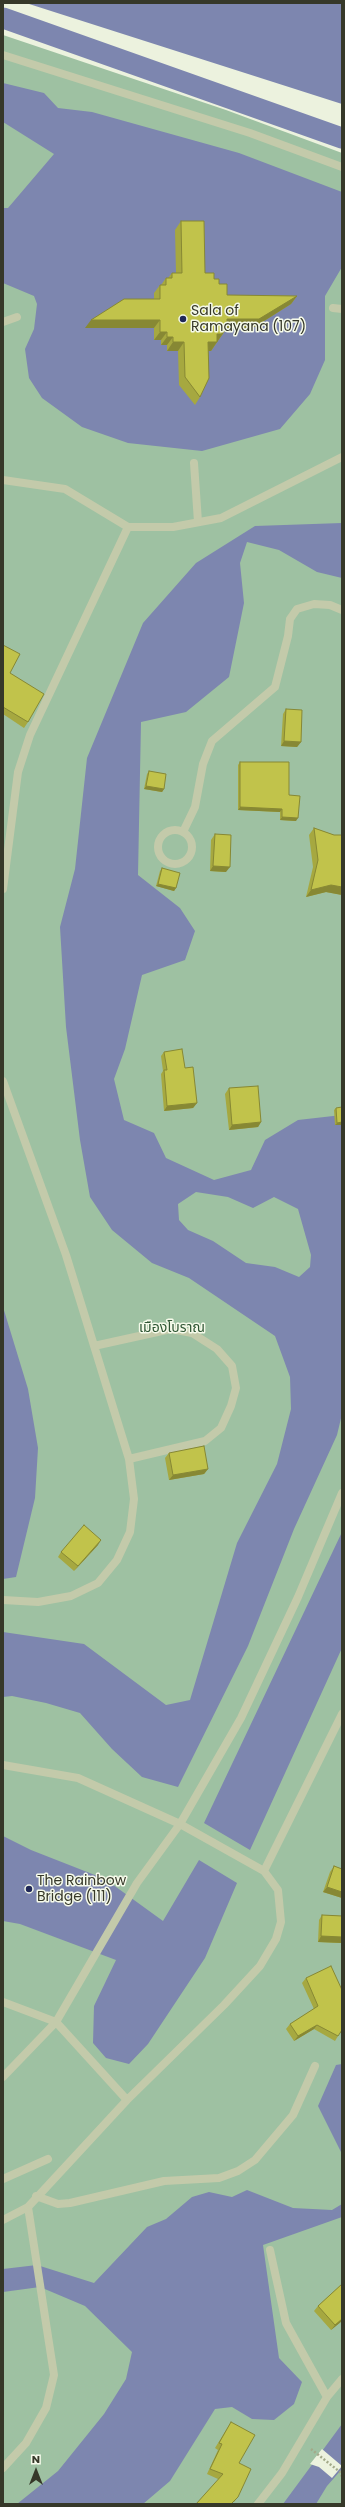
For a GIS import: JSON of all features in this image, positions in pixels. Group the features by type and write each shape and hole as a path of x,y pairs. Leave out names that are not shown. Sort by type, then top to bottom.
{"lane":[{"path":"3,55 250,133 342,167"},
{"path":"333,308 342,309"},
{"path":"3,322 17,318"},
{"path":"3,480 65,489 128,527 174,527 221,518 321,469 342,456"},
{"path":"194,463 198,522"},
{"path":"3,889 18,772 30,735 128,527"},
{"path":"183,832 195,807 203,764 212,741 276,687 288,636 290,619 297,609 314,604 330,605 342,610"},
{"path":"172,830 183,832 192,846 189,856 176,864 165,861 161,857 157,846 162,835 172,830"},
{"path":"3,1081 66,1255 129,1459 134,1499 130,1532 117,1560 98,1583 71,1596 38,1602 3,1600"},
{"path":"94,1346 171,1329 192,1333 217,1349 232,1366 236,1388 231,1406 221,1428 205,1442 129,1459"},
{"path":"3,2078 56,2022 137,1883 180,1824 241,1718 298,1597 342,1493"},
{"path":"264,1871 342,1714"},
{"path":"3,1765 78,1778 180,1824 264,1871 278,1890 281,1922 276,1939 260,1966 128,2100 63,2170 36,2196 28,2207 3,2220"},
{"path":"3,2002 56,2022 128,2100"},
{"path":"36,2196 58,2204 70,2204 164,2181 219,2178 238,2171 255,2160 292,2115 315,2066"},
{"path":"3,2179 48,2159"},
{"path":"3,2468 26,2443 46,2408 54,2375 28,2207"},
{"path":"270,2250 286,2323 327,2397"},
{"path":"258,2504 282,2473 327,2397 342,2379"}],"path":[{"path":"319,2455 340,2472 342,2477"}],"green space":[{"name":"เมืองโบราณ","path":"3,35 226,110 342,153 342,2504 3,2504"}],"water":[{"path":"26,3 342,3 342,104"},
{"path":"3,83 44,93 58,108 92,112 239,153 342,192 342,267 325,296 325,360 310,394 280,429 202,451 128,443 82,427 42,398 29,378 25,349 34,329 37,304 34,296 3,283 3,208 8,208 54,154 3,122"},
{"path":"342,523 342,578 317,572 279,550 247,542 240,563 244,603 229,677 186,712 141,722 138,875 180,908 195,931 185,960 142,975 125,1049 114,1079 124,1120 154,1133 166,1158 214,1180 251,1170 265,1140 298,1120 342,1115 342,1414 337,1435 294,1529 248,1646 178,1787 142,1777 112,1749 80,1713 46,1703 12,1696 3,1697 3,1632 84,1644 166,1705 190,1700 237,1543 277,1464 291,1409 290,1377 275,1336 189,1278 152,1263 112,1230 90,1197 80,1140 66,1027 60,927 75,869 87,758 143,623 196,563 255,526","holes":["196,1192 228,1197 253,1208 274,1197 298,1209 311,1255 310,1267 299,1277 275,1267 246,1263 213,1241 188,1230 179,1220 178,1204"]},
{"path":"3,1307 28,1389 38,1448 35,1498 16,1577 3,1579"},
{"path":"342,1532 342,1648 250,1850 204,1823"},
{"path":"3,1836 31,1850 105,1879 163,1921 199,1860 237,1883 205,1958 148,2044 129,2064 106,2058 93,2043 94,2006 116,1960 20,1924 3,1921"},
{"path":"342,2064 342,2154 318,2106 336,2065"},
{"path":"247,2190 293,2208 332,2210 342,2204 342,2217 263,2245 279,2358 302,2382 294,2404 274,2420 252,2419 232,2407 215,2409 170,2481 143,2504 17,2504 58,2471 104,2414 126,2379 132,2352 85,2306 40,2287 3,2292 3,2269 37,2265 94,2283 147,2227 166,2219 192,2197 209,2192 232,2197"},
{"path":"342,2424 342,2469 327,2486 316,2504 283,2504"}],"pier":[{"path":"322,2449 342,2466 332,2478 319,2467 310,2464"}],"building":[{"path":"181,221 204,221 205,273 214,273 214,279 219,279 219,284 227,284 227,295 297,296 259,319 227,319 227,328 222,328 222,334 217,334 217,342 208,342 209,378 200,397 185,377 184,342 173,342 173,337 167,337 167,332 160,332 160,320 91,320 124,299 160,299 160,285 166,285 166,278 172,278 172,273 182,273"},
{"path":"3,645 20,654 10,673 44,694 28,722 3,707"},
{"path":"286,709 302,710 301,742 284,741"},
{"path":"240,762 289,762 289,795 300,796 298,818 282,817 282,809 240,807"},
{"path":"149,771 166,774 164,789 146,786"},
{"path":"314,828 334,835 342,835 342,887 331,885 311,890 318,860"},
{"path":"215,834 231,835 230,867 213,866"},
{"path":"162,868 180,873 176,888 158,884"},
{"path":"182,1049 185,1068 193,1067 197,1103 167,1106 164,1070 167,1070 164,1052"},
{"path":"258,1086 261,1122 232,1125 229,1088"},
{"path":"342,1107 342,1122 337,1123 336,1108"},
{"path":"204,1446 208,1469 173,1475 169,1453"},
{"path":"84,1525 101,1540 78,1566 61,1552"},
{"path":"334,1866 342,1869 342,1892 327,1887"},
{"path":"322,1915 342,1916 342,1937 321,1936"},
{"path":"331,1966 342,1990 342,2030 338,2036 317,2025 298,2036 290,2024 318,2006 306,1978"},
{"path":"342,2284 342,2319 335,2325 318,2306"},
{"path":"231,2422 255,2435 239,2463 251,2469 238,2497 231,2504 196,2504 223,2474 210,2469 222,2444 219,2443"}],"waterway":[{"path":"3,18 342,138"}],"place":[{"name":"Sala of Ramayana (107)","path":"183,319"},
{"name":"The Rainbow Bridge (111)","path":"29,1889"}]}
